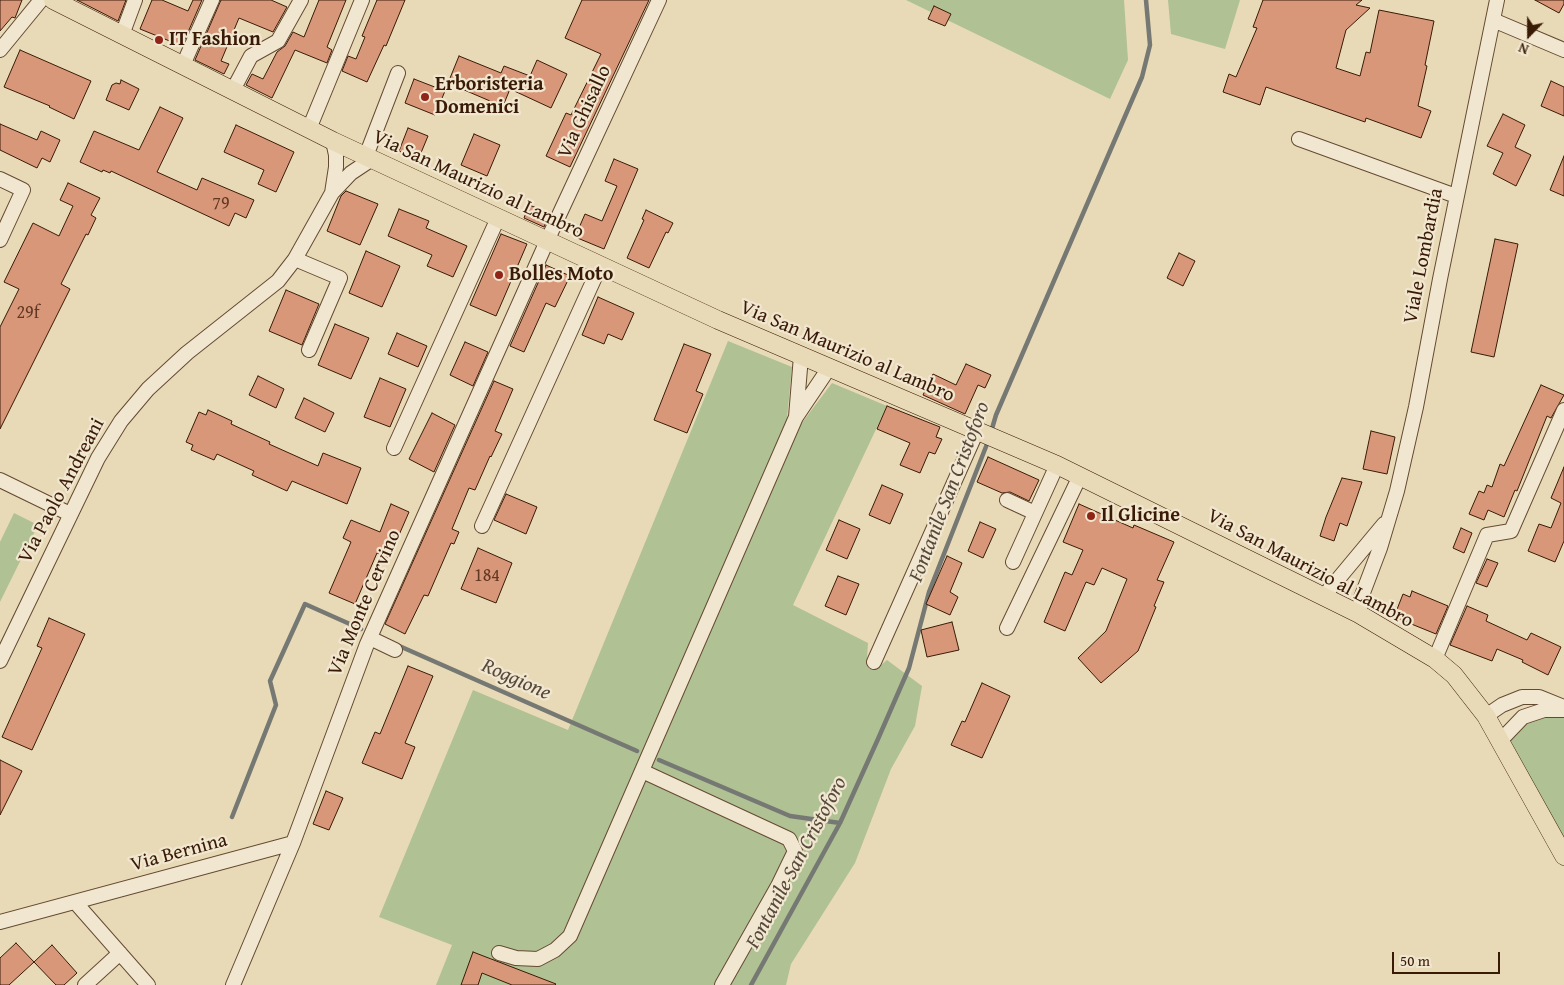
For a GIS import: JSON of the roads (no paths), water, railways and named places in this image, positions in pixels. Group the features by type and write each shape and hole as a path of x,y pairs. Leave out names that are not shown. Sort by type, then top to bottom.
{"main road":[{"name":"Via San Maurizio al Lambro","path":"52,0 333,141 718,320 1057,465 1360,614 1435,659 1454,675 1486,716 1564,856"}],"street":[{"path":"0,50 41,0"},
{"path":"122,35 135,0"},
{"path":"183,65 212,0"},
{"path":"309,129 362,0"},
{"name":"Via Ghisallo","path":"547,241 659,0"},
{"name":"Viale Lombardia","path":"1360,614 1361,598 1388,520 1416,407 1456,196 1497,0"},
{"path":"233,90 251,56 278,41 297,1"},
{"path":"1493,20 1564,50"},
{"path":"369,157 398,73"},
{"path":"1299,139 1456,196"},
{"name":"Via Paolo Andreani","path":"332,193 336,167 333,141"},
{"name":"Via Paolo Andreani","path":"1,654 98,458 121,421 148,389 187,353 278,280 295,258 332,193 369,157"},
{"path":"0,179 23,190 0,240"},
{"path":"394,448 498,218"},
{"name":"Via Monte Cervino","path":"233,985 293,843 370,638 547,241"},
{"path":"295,258 340,278 309,350"},
{"path":"482,526 600,266"},
{"path":"796,417 801,356"},
{"path":"499,953 516,958 538,959 555,950 570,936 796,417 829,368"},
{"path":"1435,659 1487,535 1511,531 1564,410"},
{"path":"874,662 986,435"},
{"path":"1012,562 1057,465"},
{"path":"1007,628 1080,476"},
{"path":"0,480 70,514"},
{"path":"1007,500 1035,513"},
{"name":"Viale Lombardia","path":"1324,596 1388,520"},
{"path":"370,638 395,650"},
{"path":"1486,716 1502,705 1522,697 1539,697 1564,708"},
{"path":"1500,742 1523,717 1544,710 1564,708"},
{"path":"642,771 789,839 795,851 778,886 722,985"},
{"name":"Via Bernina","path":"0,922 293,843"},
{"path":"75,902 148,985"},
{"path":"85,985 120,953"}],"waterway":[{"name":"Fontanile San Cristoforo","path":"991,432 996,415 1142,77 1150,45 1146,0"},
{"name":"Fontanile San Cristoforo","path":"751,985 840,823 909,668 929,592 989,439"},
{"path":"232,817 276,705 270,681 305,604 361,629"},
{"name":"Roggione","path":"397,645 637,751"},
{"name":"Roggione","path":"659,760 790,816 840,823"}],"place":[{"name":"IT Fashion","path":"159,40"},
{"name":"Erboristeria Domenici","path":"425,97"},
{"name":"Bolles Moto","path":"499,275"},
{"name":"Il Glicine","path":"1091,516"}]}
